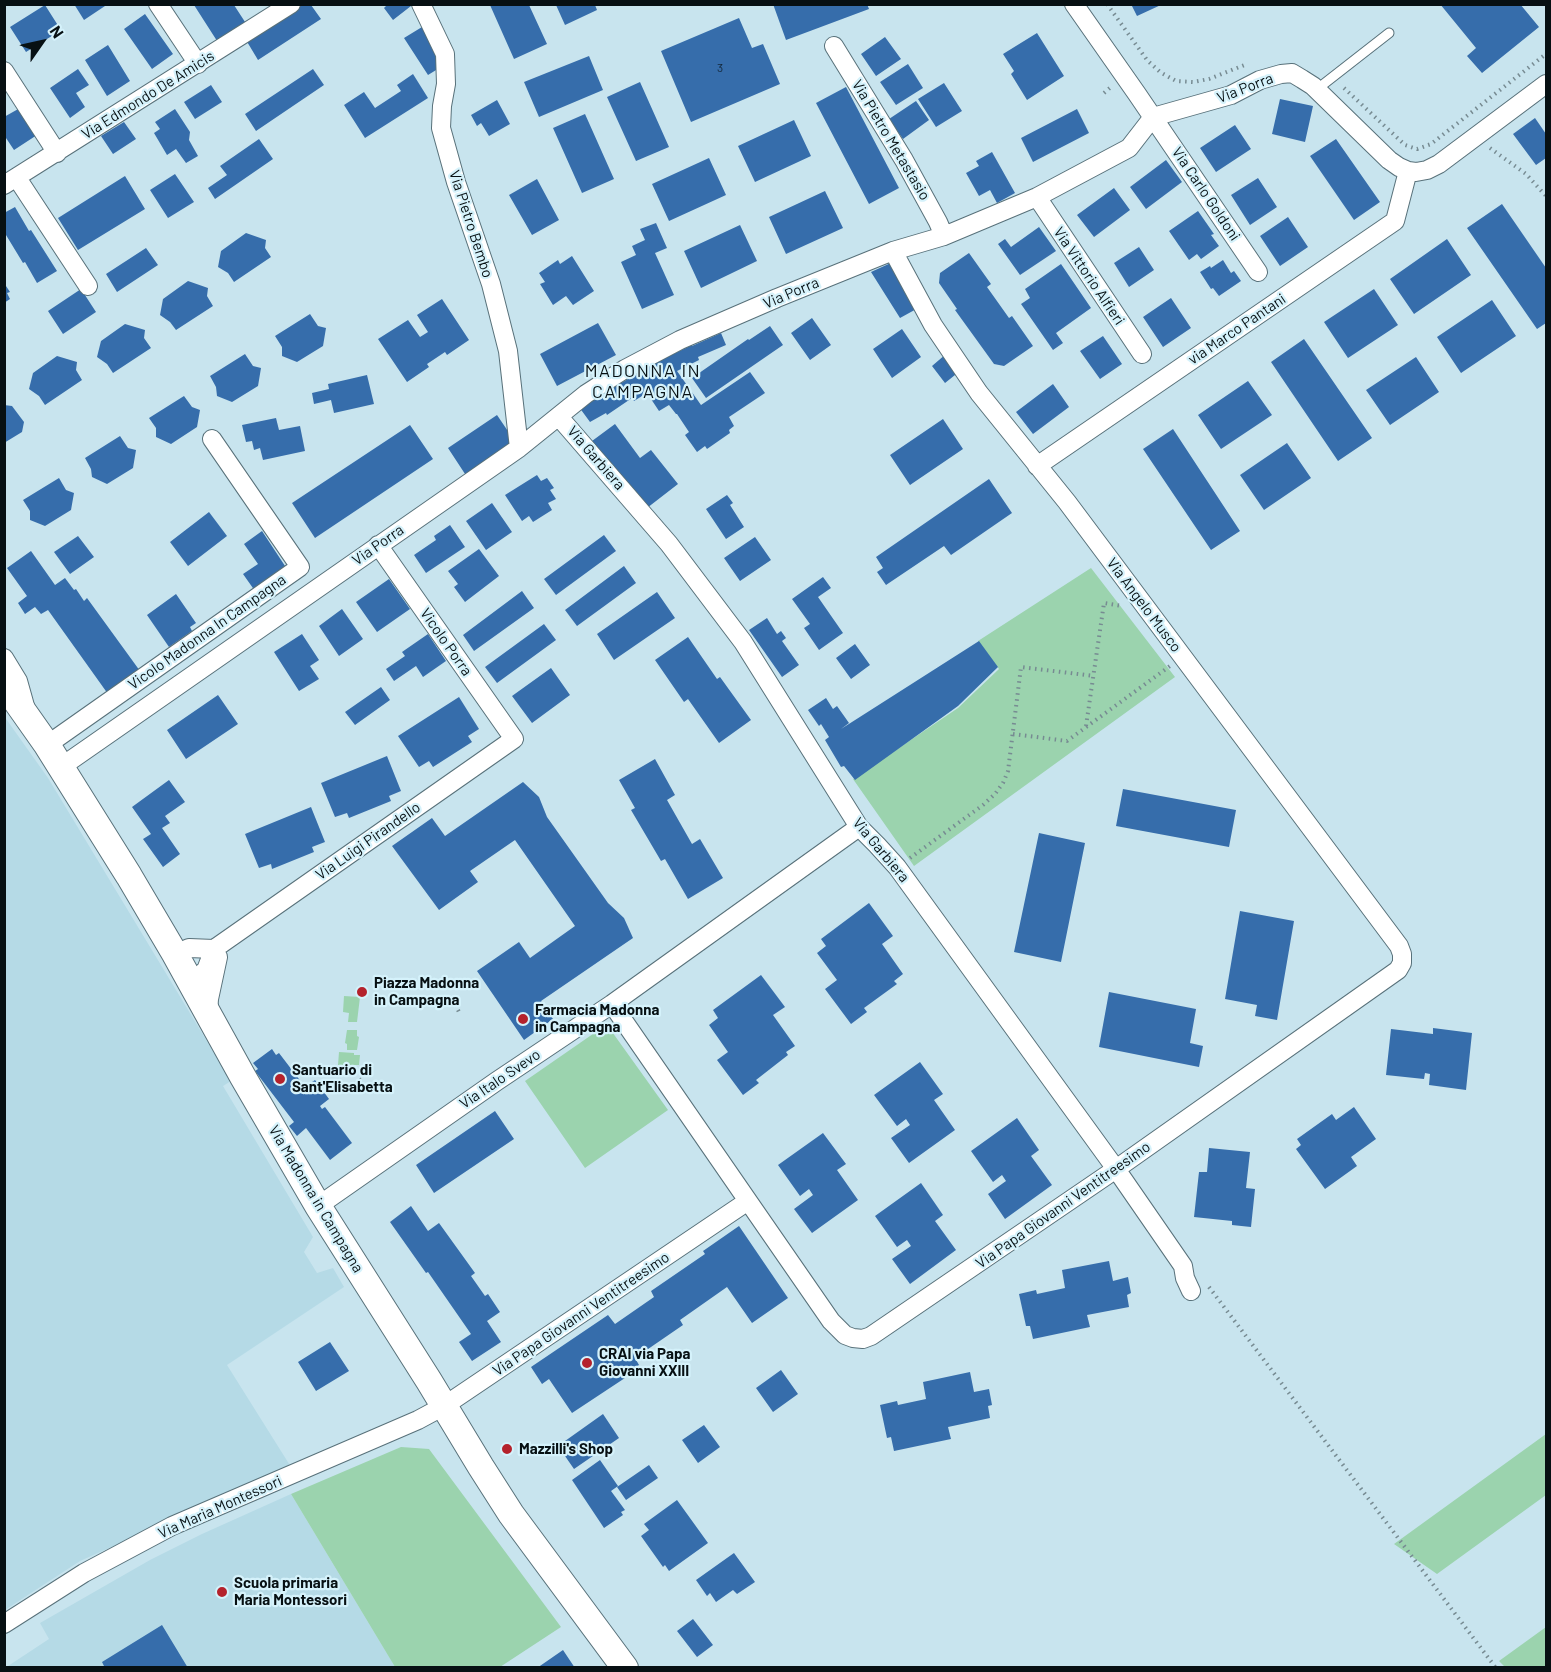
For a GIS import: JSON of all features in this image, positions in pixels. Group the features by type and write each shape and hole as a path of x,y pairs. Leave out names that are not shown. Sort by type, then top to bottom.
{"street":[{"path":"158,4 198,64"},
{"name":"Via Edmondo De Amicis","path":"11,182 291,4"},
{"name":"Via Pietro Bembo","path":"421,4 445,54 446,84 441,128 456,182 491,284 508,351 519,448"},
{"name":"Via Carlo Goldoni","path":"1074,4 1258,272"},
{"name":"Via Pietro Metastasio","path":"834,46 904,160 944,236"},
{"path":"4,71 57,153"},
{"name":"Via Porra","path":"62,767 519,448 586,394 625,369 680,340 892,251 944,236 1037,197 1130,148 1153,117 1231,95 1260,80 1281,74 1292,74 1316,90 1389,160 1408,171"},
{"path":"1408,171 1428,170 1439,164 1546,84"},
{"name":"via Marco Pantani","path":"1037,466 1395,220 1408,171"},
{"path":"11,182 88,286"},
{"name":"Via Vittorio Alfieri","path":"1037,197 1142,354"},
{"name":"Via Angelo Musco","path":"892,251 933,325 979,393 1140,601 1399,946 1402,954"},
{"name":"Via Garbiera","path":"560,417 669,544 743,642 859,827 897,867 1116,1169 1183,1266 1191,1291"},
{"name":"Vicolo Madonna In Campagna","path":"47,745 300,567 212,439"},
{"name":"Vicolo Porra","path":"378,545 514,739"},
{"name":"Via Madonna in Campagna","path":"4,658 18,681 28,717"},
{"name":"Via Madonna in Campagna","path":"4,684 62,767 175,954 318,1206 481,1467 511,1514 625,1668"},
{"name":"Via Luigi Pirandello","path":"188,978 200,975 206,970 218,946 514,739"},
{"name":"Via Italo Svevo","path":"318,1206 612,1004 859,827"},
{"path":"175,954 189,948 218,946 208,1014"},
{"name":"Via Papa Giovanni Ventitreesimo","path":"612,1004 831,1322 845,1335 863,1339 879,1331 1116,1169 1398,970 1402,963 1402,954"},
{"name":"Via Papa Giovanni Ventitreesimo","path":"444,1406 748,1201"},
{"name":"Via Maria Montessori","path":"4,1624 84,1573 172,1526 418,1420 444,1406"}],"lane":[{"path":"1316,90 1389,33"}],"path":[{"path":"1107,4 1147,60 1160,72 1176,81 1193,82 1227,72"},
{"path":"1340,83 1405,145 1417,149 1431,144 1546,54"},
{"path":"1426,138 1431,144"},
{"path":"1472,141 1488,146 1526,174 1546,196"},
{"path":"1086,727 1104,603 1133,607 1140,601"},
{"path":"1013,734 1068,741 1182,657"},
{"path":"897,867 983,805 1003,783 1008,771 1021,667 1094,676"},
{"path":"1191,1291 1206,1283 1496,1668"}],"shaded area":[{"path":"4,716 48,778 231,1081 223,1086 313,1237 304,1252 317,1273 333,1268 344,1287 227,1365 291,1467 80,1561 5,1610"},
{"name":"Scuola primaria Maria Montessori","path":"291,1494 395,1667 5,1668 49,1639 40,1623 150,1560"}],"green space":[{"path":"1091,568 1175,677 914,866 853,779 958,708 999,669 978,641"},
{"path":"344,996 360,997 357,1022 348,1022 349,1013 343,1012"},
{"path":"603,1027 610,1029 668,1110 585,1168 525,1081"},
{"path":"347,1030 357,1030 359,1037 357,1050 347,1050 345,1043"},
{"path":"339,1052 360,1055 359,1065 338,1065"},
{"path":"1546,1434 1546,1495 1437,1574 1394,1544"},
{"path":"401,1447 429,1449 561,1627 500,1667 395,1667 291,1494"},
{"path":"1546,1627 1546,1667 1505,1667 1499,1661"}],"building":[{"path":"74,4 108,4 84,20"},
{"path":"388,4 410,4 411,6 393,20 384,8"},
{"path":"773,4 867,4 869,9 786,40"},
{"path":"1131,4 1163,4 1137,16"},
{"path":"1440,4 1520,4 1539,27 1482,73 1467,56 1476,48"},
{"path":"45,5 59,27 53,31 55,34 26,52 10,27"},
{"path":"194,5 234,5 247,25 219,44"},
{"path":"301,5 311,5 321,19 258,60 246,40"},
{"path":"490,5 529,5 547,44 514,59"},
{"path":"556,5 595,5 597,10 565,25"},
{"path":"145,14 173,54 152,69 124,29"},
{"path":"739,18 752,48 763,44 780,84 691,122 661,51"},
{"path":"422,27 439,54 435,56 441,67 428,75 404,38"},
{"path":"1037,33 1064,76 1027,100 1011,74 1014,71 1003,54"},
{"path":"885,37 901,59 876,76 861,54"},
{"path":"108,45 130,81 107,96 85,60"},
{"path":"589,56 603,90 539,117 524,82"},
{"path":"908,64 923,88 896,105 880,82"},
{"path":"78,69 89,85 76,93 85,107 70,118 50,88"},
{"path":"313,69 324,85 256,131 245,114"},
{"path":"413,74 428,98 365,138 344,105 364,92 375,108 401,91 397,85"},
{"path":"640,82 669,147 636,161 607,97"},
{"path":"944,83 962,111 936,127 918,99"},
{"path":"211,85 222,102 195,119 184,102"},
{"path":"846,87 899,188 869,204 816,103"},
{"path":"1280,99 1313,106 1305,142 1272,134"},
{"path":"497,100 510,124 489,136 481,123 477,126 471,115"},
{"path":"916,101 929,120 903,139 889,119"},
{"path":"20,108 37,135 14,150 4,135 4,117"},
{"path":"175,109 190,132 189,140 198,156 186,163 176,149 167,155 154,133 160,129 155,122"},
{"path":"1077,109 1089,133 1033,162 1021,138"},
{"path":"585,114 614,179 582,193 553,128"},
{"path":"1535,118 1546,134 1546,158 1536,165 1513,134"},
{"path":"794,120 811,156 755,182 738,146"},
{"path":"124,122 136,139 113,154 101,136"},
{"path":"1235,125 1251,149 1216,172 1200,148"},
{"path":"259,139 273,159 215,199 208,188 227,175 220,166"},
{"path":"1336,139 1380,202 1354,220 1310,156"},
{"path":"992,152 1015,193 997,203 990,190 979,196 966,173 979,166 976,161"},
{"path":"709,158 726,195 669,221 652,184"},
{"path":"1166,160 1182,182 1146,209 1130,187"},
{"path":"175,174 194,202 168,218 150,190"},
{"path":"125,176 145,209 78,250 58,218"},
{"path":"1258,178 1277,207 1250,225 1231,195"},
{"path":"537,179 559,220 532,235 509,195"},
{"path":"1114,188 1130,210 1094,237 1077,215"},
{"path":"825,191 843,228 786,254 769,217"},
{"path":"1502,204 1546,268 1546,323 1537,329 1467,228"},
{"path":"15,207 57,271 37,283 25,262 23,263 4,235 4,213"},
{"path":"1198,211 1214,234 1211,235 1219,246 1201,259 1197,254 1189,260 1169,231"},
{"path":"1288,217 1308,247 1280,266 1260,236"},
{"path":"656,223 667,248 655,253 674,295 642,309 621,262 636,255 632,246 645,240 640,229"},
{"path":"740,225 757,261 701,288 684,251"},
{"path":"1039,227 1056,251 1020,275 998,244 1005,239 1011,247"},
{"path":"246,233 266,240 265,248 271,257 234,282 228,273 218,267 221,251"},
{"path":"1447,239 1471,275 1414,314 1390,279"},
{"path":"1139,247 1154,270 1129,287 1114,263"},
{"path":"146,248 158,265 117,292 106,274"},
{"path":"969,253 991,284 987,287 1009,318 1012,316 1033,346 1004,366 994,364 955,310 957,309 939,283 940,273"},
{"path":"572,256 594,291 573,305 566,296 553,305 540,284 545,282 539,273 558,260 560,264"},
{"path":"1223,260 1231,273 1234,271 1241,281 1219,296 1213,288 1211,289 1200,272"},
{"path":"893,262 920,307 900,318 871,272"},
{"path":"1061,264 1091,308 1056,333 1063,343 1053,350 1021,304 1030,298 1025,289"},
{"path":"188,281 208,288 207,296 213,306 176,330 160,315 163,299"},
{"path":"4,283 10,292 7,293 10,299 4,303"},
{"path":"81,289 96,312 63,334 48,311"},
{"path":"1374,289 1398,325 1348,358 1324,322"},
{"path":"1171,298 1191,328 1163,347 1143,317"},
{"path":"442,299 469,340 447,355 445,352 427,364 429,367 407,382 378,339 408,320 420,337 428,332 417,315"},
{"path":"1492,300 1516,336 1461,373 1437,337"},
{"path":"310,314 318,326 326,328 323,346 297,362 282,356 282,347 275,336"},
{"path":"812,318 831,345 810,360 791,333"},
{"path":"598,323 616,355 557,386 540,354"},
{"path":"125,324 145,330 144,338 151,348 113,373 107,364 97,357 101,341"},
{"path":"770,326 783,345 706,398 692,378"},
{"path":"902,329 921,357 892,378 873,349"},
{"path":"721,333 726,345 698,357 699,360 677,371 701,405 750,372 765,393 729,417 734,426 729,430 730,433 707,449 705,446 697,452 685,435 689,432 677,414 669,405 659,411 647,393 634,401 632,398 607,415 606,413 590,422 579,407 665,358"},
{"path":"1103,336 1122,364 1100,379 1080,351"},
{"path":"1304,339 1372,438 1338,461 1271,362"},
{"path":"245,354 253,366 261,368 258,386 232,402 217,396 216,387 210,376"},
{"path":"946,354 960,371 945,383 932,366"},
{"path":"57,356 77,362 76,370 82,380 45,405 39,396 29,389 33,373"},
{"path":"1416,357 1439,392 1390,425 1366,390"},
{"path":"367,375 374,404 334,413 331,400 314,404 312,393 329,389 328,384"},
{"path":"1248,381 1272,415 1221,449 1198,415"},
{"path":"1053,384 1069,407 1033,434 1016,412"},
{"path":"184,396 192,407 200,410 197,427 171,444 156,437 156,428 149,418"},
{"path":"4,405 12,406 24,422 22,432 4,443"},
{"path":"497,415 516,443 467,477 448,448"},
{"path":"276,418 279,430 300,426 305,451 263,460 260,448 254,450 252,441 246,442 242,425"},
{"path":"943,419 963,449 910,485 890,455"},
{"path":"615,424 640,458 651,450 678,484 647,508 627,487 592,441"},
{"path":"410,425 433,459 315,538 292,503"},
{"path":"1173,429 1240,531 1211,550 1143,449"},
{"path":"120,436 128,448 136,450 133,468 107,484 92,477 91,469 85,458"},
{"path":"1287,443 1311,478 1264,510 1240,475"},
{"path":"537,475 541,481 547,478 554,488 550,490 556,499 548,503 552,510 533,522 529,516 522,521 505,495"},
{"path":"59,478 66,490 74,493 71,510 45,526 30,520 30,511 23,500"},
{"path":"989,479 1012,513 951,555 944,546 886,585 877,572 883,568 876,557"},
{"path":"727,495 733,503 730,505 744,527 726,539 706,509"},
{"path":"492,503 512,532 486,550 466,521"},
{"path":"209,512 227,536 188,566 170,542"},
{"path":"450,525 465,547 426,573 414,555 436,540 434,536"},
{"path":"262,531 287,569 255,591 243,574 258,564 244,544"},
{"path":"604,535 616,551 556,595 544,579"},
{"path":"78,536 94,557 70,574 54,552"},
{"path":"755,537 771,560 740,581 724,558"},
{"path":"479,549 499,576 465,602 454,587 458,584 448,571"},
{"path":"31,551 55,585 65,578 84,601 87,598 140,671 108,694 48,610 41,614 35,607 25,614 18,603 27,596 7,568"},
{"path":"624,566 636,583 577,626 565,610"},
{"path":"823,577 831,588 818,597 843,633 819,650 804,628 810,624 792,599"},
{"path":"389,579 410,609 377,632 356,602"},
{"path":"522,591 534,608 474,651 463,635"},
{"path":"657,592 675,618 614,660 597,634"},
{"path":"176,594 196,623 190,627 192,631 169,647 147,615"},
{"path":"342,609 363,639 339,656 319,626"},
{"path":"767,618 777,634 781,631 786,638 782,641 799,665 782,677 749,630"},
{"path":"544,624 556,640 497,683 485,667"},
{"path":"302,634 319,660 310,666 319,679 299,691 274,652"},
{"path":"428,634 446,661 423,677 416,666 394,681 386,669 405,656 402,652"},
{"path":"688,637 717,679 720,677 751,720 719,743 688,699 684,702 655,660"},
{"path":"979,641 998,667 958,706 855,780 844,766 841,767 825,740 829,737 808,710 826,698 833,709 837,706 849,723 841,729"},
{"path":"855,644 870,665 851,679 836,658"},
{"path":"551,668 570,695 532,723 512,696"},
{"path":"381,687 390,700 355,725 345,712"},
{"path":"218,695 238,724 186,759 167,730"},
{"path":"459,697 479,729 468,736 472,742 433,767 429,761 419,767 398,736"},
{"path":"387,756 401,791 389,796 391,801 349,818 347,813 335,817 321,783"},
{"path":"655,759 675,795 667,800 692,844 700,839 723,878 688,899 665,859 661,861 631,810 635,808 619,780"},
{"path":"169,780 185,802 165,816 170,823 162,828 180,854 163,867 143,839 151,834 132,807"},
{"path":"523,782 539,797 547,817 608,903 624,918 633,938 541,1001 553,1019 524,1040 477,971 519,942 530,958 575,926 515,840 470,871 478,882 439,910 392,846 432,818 445,836"},
{"path":"1123,789 1236,810 1229,847 1116,826"},
{"path":"311,807 325,842 312,847 314,852 272,869 271,864 259,868 245,834"},
{"path":"1039,833 1085,843 1061,962 1014,952"},
{"path":"869,903 893,936 882,944 903,974 894,981 897,984 864,1008 867,1012 851,1024 825,989 837,980 817,953 826,946 821,939"},
{"path":"1240,911 1294,921 1277,1020 1255,1016 1257,1005 1225,999"},
{"path":"761,975 785,1007 773,1015 795,1046 786,1052 788,1055 756,1080 759,1083 743,1095 717,1060 728,1052 709,1025 718,1018 713,1010"},
{"path":"1109,992 1196,1009 1190,1043 1203,1046 1199,1067 1099,1047"},
{"path":"1433,1028 1472,1033 1466,1090 1429,1085 1430,1074 1425,1073 1424,1079 1386,1075 1391,1029 1433,1034"},
{"path":"272,1049 276,1055 279,1053 305,1087 315,1080 329,1099 320,1106 322,1109 325,1107 352,1143 330,1160 306,1128 297,1136 289,1126 294,1122 255,1071 258,1069 253,1063"},
{"path":"920,1062 943,1094 934,1100 955,1130 909,1163 891,1138 910,1125 906,1119 897,1126 874,1095"},
{"path":"1354,1107 1376,1139 1351,1157 1357,1166 1325,1189 1296,1149 1301,1145 1297,1139 1332,1114 1336,1120"},
{"path":"495,1111 514,1139 434,1193 416,1165"},
{"path":"1017,1118 1039,1150 1031,1156 1052,1185 1005,1219 988,1194 1006,1181 1002,1175 993,1182 971,1151"},
{"path":"823,1133 846,1164 837,1170 858,1200 812,1233 794,1209 813,1195 809,1189 800,1196 778,1165"},
{"path":"1209,1148 1250,1152 1246,1188 1255,1189 1251,1227 1232,1225 1232,1221 1194,1217 1199,1172 1207,1172"},
{"path":"921,1183 943,1215 935,1221 956,1250 910,1284 892,1259 911,1246 907,1240 897,1247 875,1216"},
{"path":"411,1206 428,1231 439,1223 475,1273 471,1276 485,1296 488,1294 500,1312 487,1321 501,1342 472,1361 459,1342 471,1334 390,1222"},
{"path":"739,1226 788,1298 752,1323 727,1287 680,1320 683,1325 635,1358 639,1365 627,1373 628,1376 572,1413 549,1379 542,1384 531,1367 608,1315 615,1324 654,1297 651,1291 705,1254 703,1251"},
{"path":"1109,1261 1113,1281 1128,1277 1131,1293 1127,1295 1129,1307 1087,1315 1090,1327 1033,1339 1030,1326 1026,1326 1019,1294 1036,1290 1037,1294 1065,1288 1062,1270"},
{"path":"330,1342 349,1371 316,1391 298,1362"},
{"path":"781,1370 798,1394 773,1412 756,1388"},
{"path":"970,1372 974,1392 989,1389 992,1405 988,1406 990,1418 948,1427 951,1439 894,1451 891,1437 887,1438 880,1405 897,1401 898,1405 926,1399 923,1382"},
{"path":"603,1414 619,1438 574,1469 558,1446"},
{"path":"704,1425 720,1447 698,1463 682,1440"},
{"path":"600,1460 618,1486 611,1491 625,1510 621,1512 623,1515 604,1528 572,1480"},
{"path":"649,1465 658,1478 626,1500 617,1487"},
{"path":"677,1500 708,1543 669,1571 665,1565 663,1567 641,1536 649,1530 644,1524"},
{"path":"734,1553 755,1582 737,1594 733,1590 716,1602 710,1593 707,1596 696,1580"},
{"path":"693,1619 713,1645 697,1657 677,1631"},
{"path":"162,1625 188,1668 105,1668 102,1662"},
{"path":"563,1650 575,1668 537,1668"}],"place":[{"name":"Piazza Madonna in Campagna","path":"362,992"},
{"name":"Farmacia Madonna in Campagna","path":"523,1019"},
{"name":"Santuario di Sant'Elisabetta","path":"280,1079"},
{"name":"CRAI via Papa Giovanni XXIII","path":"587,1363"},
{"name":"Mazzilli's Shop","path":"507,1449"},
{"name":"Scuola primaria Maria Montessori","path":"222,1592"}],"district":[{"name":"MADONNA IN CAMPAGNA","path":"643,382"}]}
